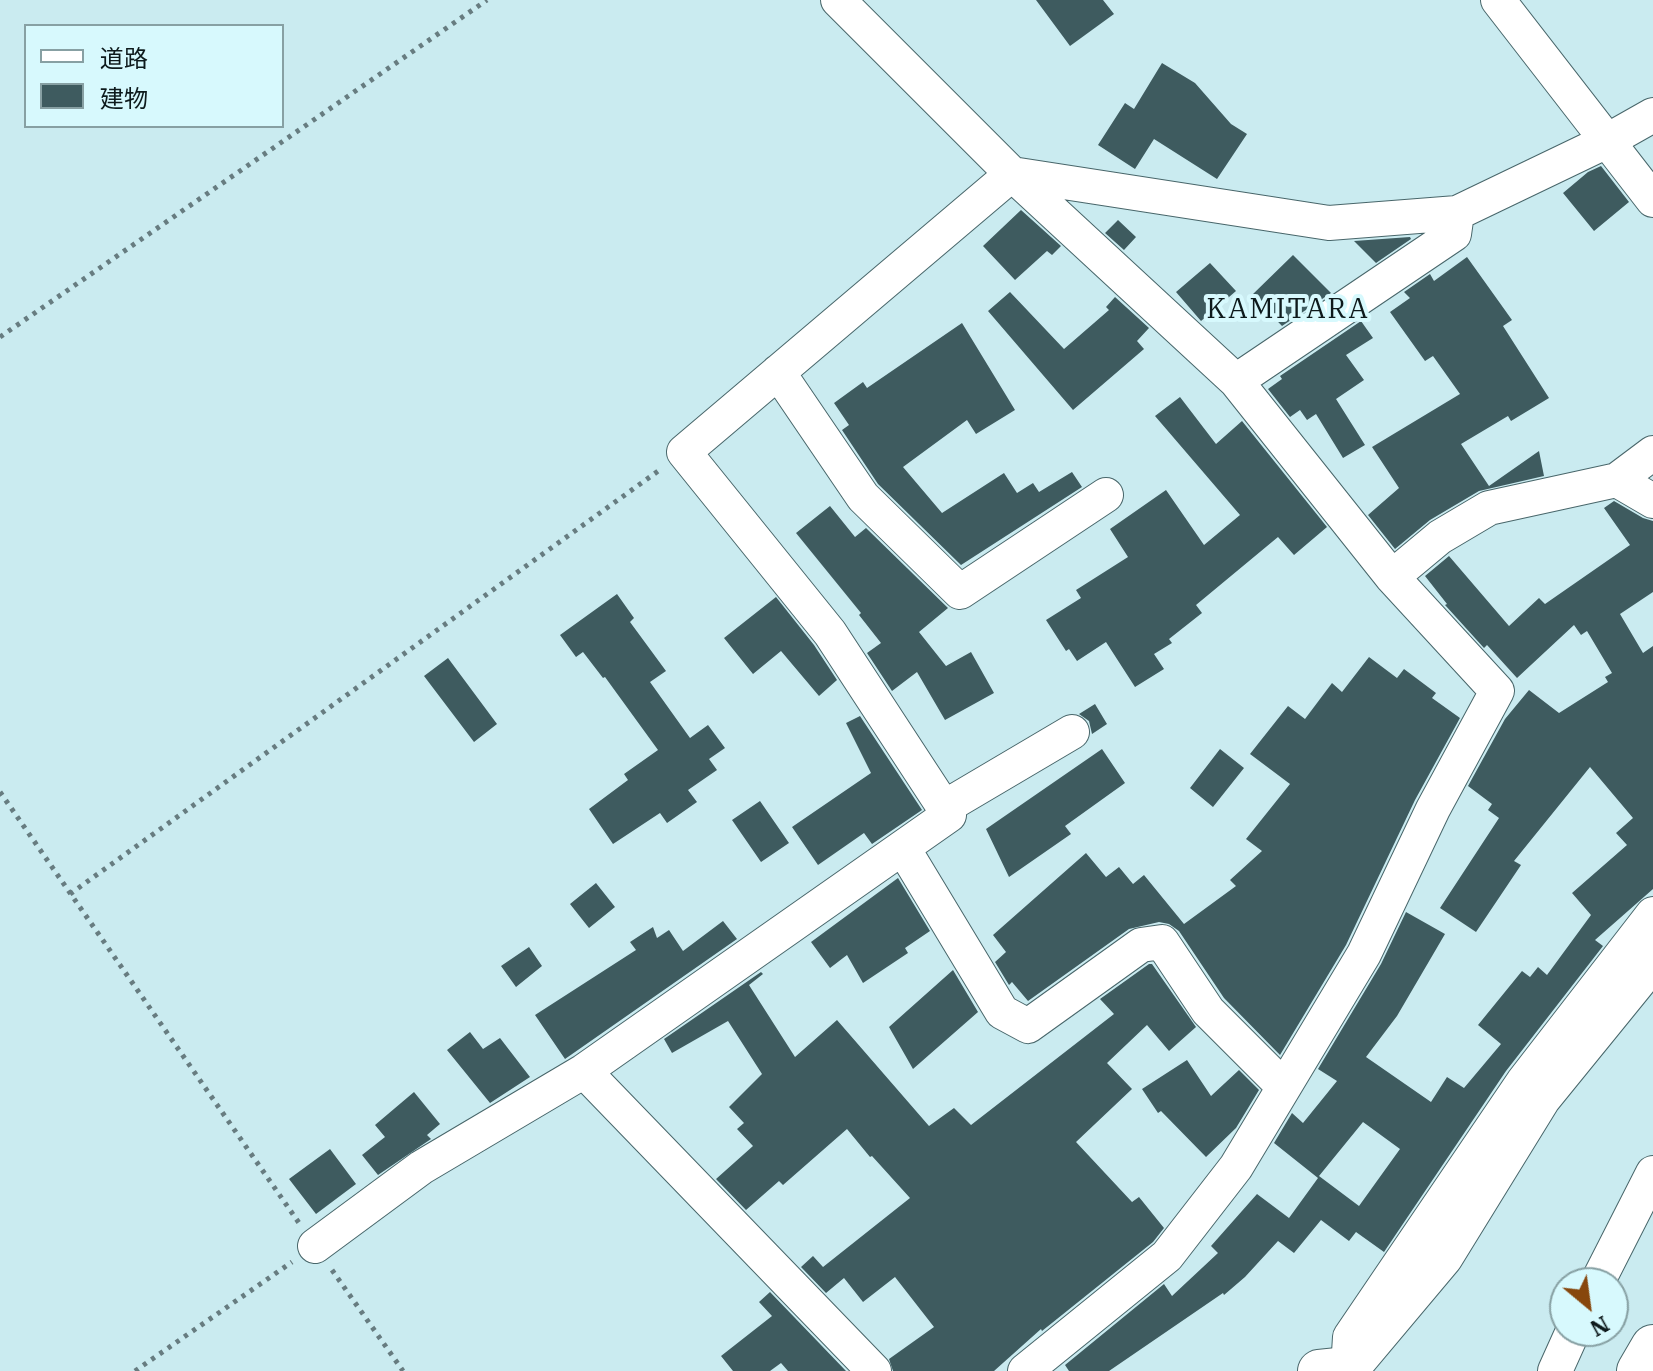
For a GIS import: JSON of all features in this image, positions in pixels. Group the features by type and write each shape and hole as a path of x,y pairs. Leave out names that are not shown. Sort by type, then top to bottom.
{"highway":[{"path":"1639,1371 1653,1347"}],"street":[{"path":"838,0 1012,174 1236,381 1392,577 1497,691 1433,809 1364,954 1236,1167 1167,1256 1025,1371"},
{"path":"1498,0 1653,200"},
{"path":"315,1246 422,1167 584,1071 949,815 830,633 684,452 1012,174 1329,223 1457,213 1607,141 1653,115"},
{"path":"1236,381 1454,234 1457,213"},
{"path":"778,372 863,497 960,592 1106,495"},
{"path":"1392,577 1440,537 1489,508 1617,480 1653,453"},
{"path":"1617,480 1653,501"},
{"path":"945,807 1072,732"},
{"path":"903,848 1002,1012 1028,1026 1141,945 1162,942 1208,1011 1284,1087"},
{"path":"1334,1369 1350,1337 1523,1082 1653,914"},
{"path":"1334,1369 1442,1256 1540,1097 1653,958"},
{"path":"584,1071 874,1371"},
{"path":"1605,1267 1653,1173"},
{"path":"1555,1371 1566,1347"}],"path":[{"path":"0,337 487,0"},
{"path":"70,894 684,452"},
{"path":"0,792 403,1371"},
{"path":"135,1371 315,1246"}],"building":[{"path":"1036,0 1103,0 1114,14 1070,46"},
{"path":"1162,63 1195,83 1231,124 1247,134 1217,179 1154,139 1135,169 1098,145 1125,103 1134,109"},
{"path":"1601,166 1629,202 1594,231 1563,193 1588,172"},
{"path":"1021,210 1061,246 1052,255 1047,251 1015,280 983,246"},
{"path":"1118,220 1136,237 1124,250 1105,233"},
{"path":"1410,237 1376,263 1354,241"},
{"path":"1293,255 1331,293 1282,326 1252,295"},
{"path":"1467,257 1512,320 1503,326 1549,398 1511,421 1508,416 1461,444 1489,486 1539,451 1544,476 1479,491 1430,520 1395,549 1368,515 1399,488 1372,447 1460,394 1433,356 1425,361 1390,312 1410,298 1404,292 1430,274 1434,281"},
{"path":"1210,263 1236,291 1201,321 1176,292"},
{"path":"1010,292 1064,349 1109,310 1106,307 1115,297 1149,328 1137,341 1144,349 1073,410 988,311"},
{"path":"1361,321 1373,338 1346,355 1364,380 1336,399 1365,445 1343,458 1316,414 1307,420 1300,410 1290,417 1268,389 1282,379 1280,376"},
{"path":"962,323 1015,410 976,434 967,420 903,467 942,513 1004,473 1017,493 1033,483 1039,492 1072,472 1082,487 961,565 878,484 842,430 849,425 834,403 863,382 867,388"},
{"path":"1180,397 1216,444 1242,421 1327,527 1294,555 1278,537 1196,605 1202,613 1169,639 1172,643 1154,654 1164,669 1135,687 1106,642 1077,661 1069,649 1066,651 1046,620 1081,598 1076,590 1128,557 1110,529 1166,490 1204,545 1240,515 1155,416"},
{"path":"1614,501 1653,521 1653,592 1620,614 1643,653 1653,646 1653,889 1595,940 1603,946 1506,1071 1384,1252 1356,1232 1349,1241 1321,1220 1294,1253 1278,1241 1224,1295 1109,1371 1069,1371 1065,1365 1164,1284 1172,1296 1218,1253 1211,1246 1257,1194 1289,1218 1318,1178 1274,1143 1292,1113 1303,1123 1337,1081 1318,1069 1381,964 1406,912 1445,934 1397,1016 1366,1057 1431,1102 1447,1077 1464,1088 1501,1044 1478,1025 1522,971 1530,977 1538,967 1547,975 1591,915 1572,893 1627,845 1616,833 1633,818 1590,767 1514,861 1521,865 1476,932 1440,908 1499,818 1488,810 1492,804 1468,786 1505,719 1529,690 1559,713 1608,682 1605,677 1612,673 1587,631 1581,635 1574,625 1517,678 1487,645 1484,648 1445,605 1425,576 1449,556 1509,626 1539,598 1545,604 1630,545 1604,508","holes":["1363,1122 1400,1149 1359,1206 1319,1176"]},
{"path":"830,506 855,537 866,528 948,608 919,632 946,666 971,652 994,693 945,720 917,672 892,691 867,653 881,643 859,615 861,613 796,533"},
{"path":"617,594 634,618 630,622 666,671 650,682 690,738 708,725 725,748 709,759 717,770 688,790 697,802 667,823 660,813 613,844 589,809 628,780 624,774 658,750 605,677 583,652 576,657 560,635"},
{"path":"776,597 837,680 819,696 781,651 753,674 724,638"},
{"path":"1369,657 1397,678 1404,669 1436,693 1432,698 1460,718 1415,800 1346,945 1280,1055 1224,998 1179,931 1169,924 1159,922 1129,929 1028,1001 1012,982 1009,985 995,962 1006,952 993,935 1086,853 1106,877 1119,867 1133,884 1144,875 1184,924 1236,886 1230,880 1262,851 1246,839 1290,784 1250,754 1288,706 1305,719 1332,683 1342,692"},
{"path":"448,658 497,724 474,742 424,676"},
{"path":"1095,704 1107,724 1092,734 1089,721 1079,714"},
{"path":"860,716 922,810 872,844 864,833 818,865 792,827 871,773 846,723"},
{"path":"1102,749 1125,783 1065,826 1071,834 1009,877 986,829"},
{"path":"1220,749 1244,768 1213,807 1190,788"},
{"path":"760,801 789,843 761,862 732,820"},
{"path":"898,878 930,931 905,948 908,953 863,983 847,955 830,968 811,942"},
{"path":"596,883 615,907 589,928 570,904"},
{"path":"723,921 737,939 565,1059 535,1015 636,950 630,942 653,927 657,938 669,930 683,951"},
{"path":"529,947 542,966 516,987 501,966"},
{"path":"1152,964 1196,1027 1169,1051 1147,1025 1107,1063 1132,1089 1076,1142 1132,1202 1139,1197 1164,1228 1153,1242 1041,1329 994,1371 893,1371 889,1359 934,1327 895,1277 863,1302 844,1278 826,1293 801,1267 813,1256 823,1267 910,1198 847,1129 783,1185 779,1181 746,1210 716,1179 753,1146 737,1129 744,1123 729,1107 762,1074 728,1021 672,1053 664,1039 761,972 763,974 749,985 795,1057 837,1020 929,1126 954,1108 971,1125 1114,1014 1100,999"},
{"path":"953,970 978,1012 913,1069 889,1027"},
{"path":"470,1032 483,1049 500,1038 530,1077 490,1103 447,1050"},
{"path":"1187,1060 1211,1096 1239,1070 1259,1090 1236,1128 1206,1157 1161,1111 1158,1113 1142,1089"},
{"path":"414,1092 440,1124 427,1135 431,1139 378,1175 362,1155 385,1137 375,1125"},
{"path":"330,1149 356,1184 316,1214 289,1179"},
{"path":"770,1292 846,1371 788,1371 781,1363 770,1371 733,1371 721,1356 772,1316 759,1302"}],"district":[{"name":"KAMITARA","path":"1288,310"}]}
